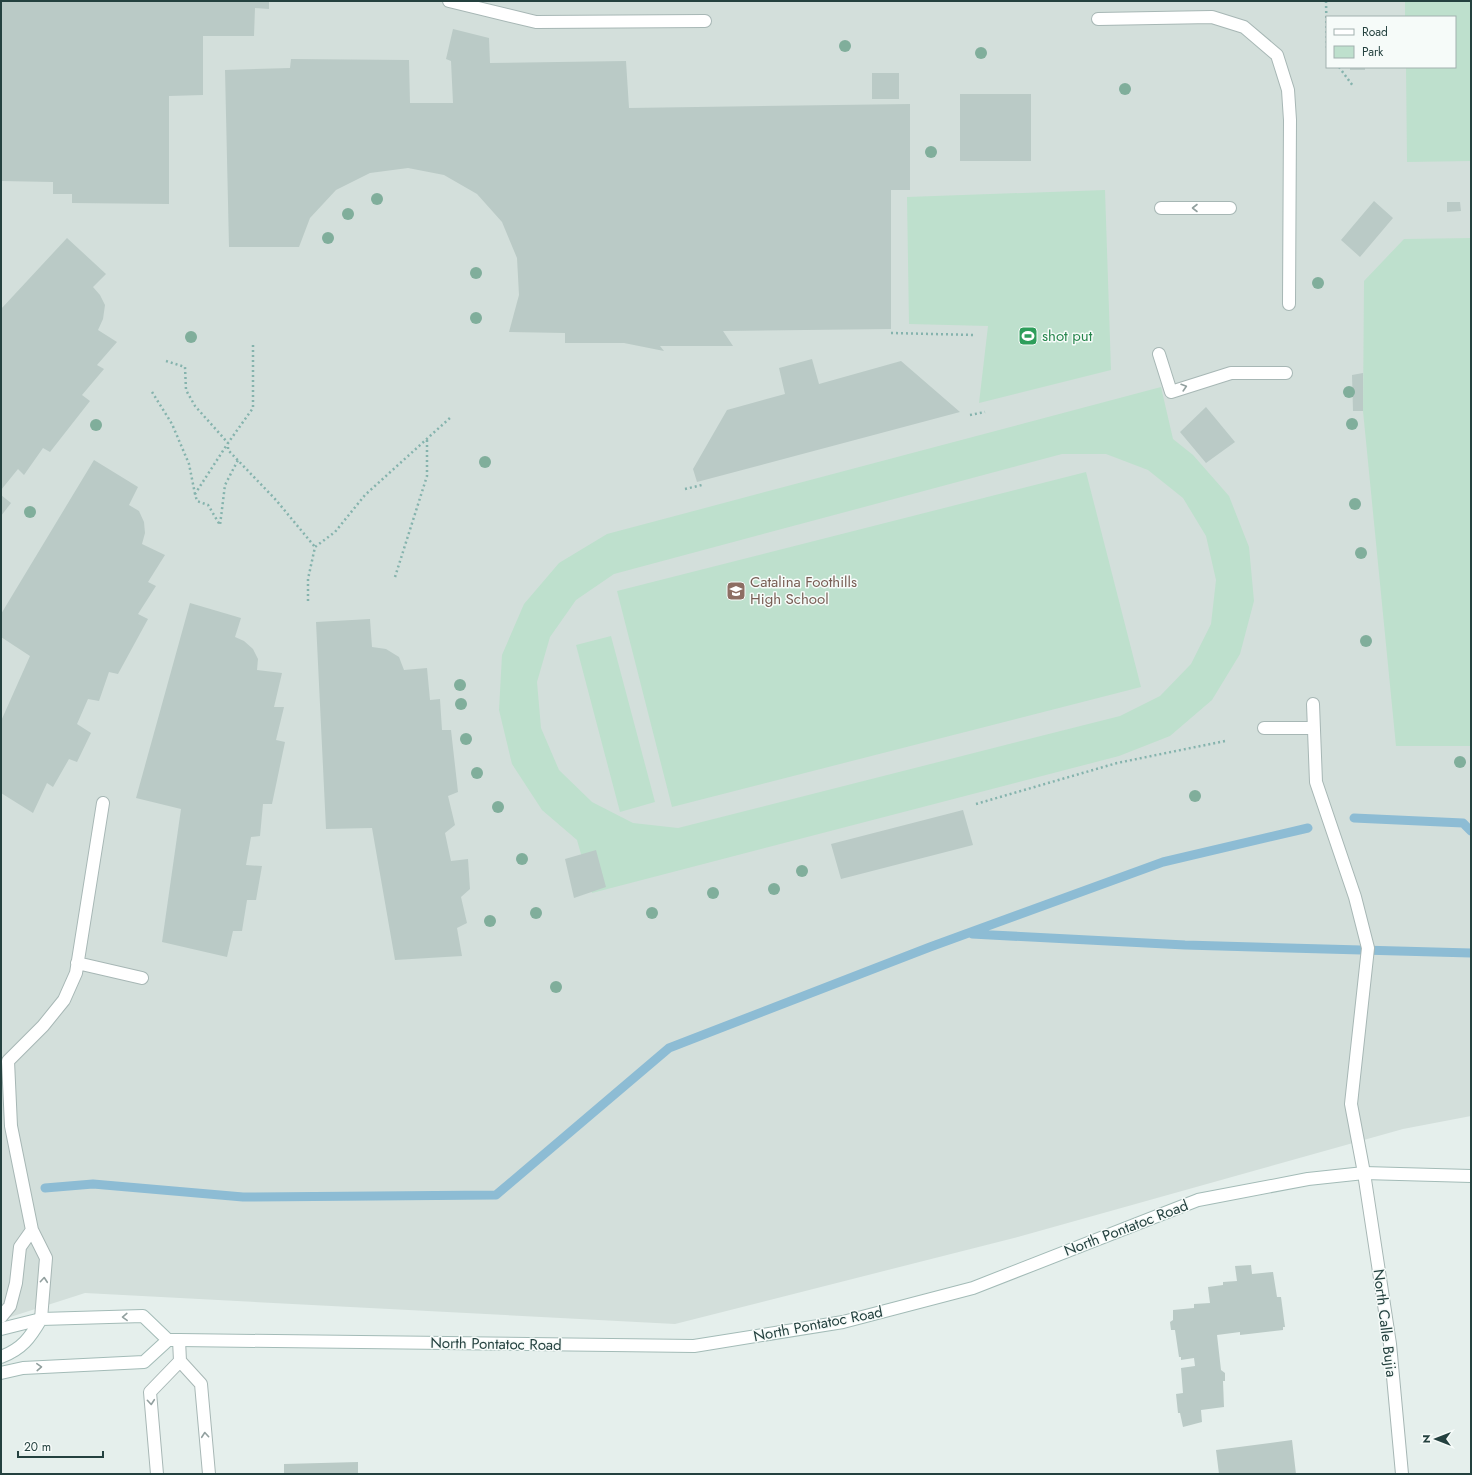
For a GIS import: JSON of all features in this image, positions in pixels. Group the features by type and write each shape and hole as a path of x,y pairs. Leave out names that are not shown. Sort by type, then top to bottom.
{"street":[{"path":"449,1 536,22 705,21"},
{"path":"1098,19 1212,17 1244,27 1277,56 1288,90 1290,120 1289,304"},
{"path":"1161,208 1230,208"},
{"path":"1159,354 1171,392 1231,373 1286,373"},
{"path":"1264,728 1314,728 1313,704"},
{"name":"North Calle Bujia","path":"1314,728 1316,782 1338,842 1368,948 1351,1104 1364,1172 1390,1344 1402,1474"},
{"path":"1,1357 12,1353 30,1338 41,1319 46,1258 32,1230 12,1126 8,1061 43,1026 64,1000 76,973 103,803"},
{"path":"77,963 142,978"},
{"name":"North Pontatoc Road","path":"173,1340 694,1346 843,1322 973,1288 1198,1200 1308,1179 1364,1172 1471,1176"},
{"path":"1,1317 10,1306 16,1283 20,1247 32,1230"},
{"path":"1,1329 41,1319 143,1316 173,1340 180,1361 201,1384 209,1474"},
{"path":"1,1373 23,1368 144,1362 173,1340"},
{"path":"157,1474 150,1392 180,1361"}],"path":[{"path":"1326,1 1326,16"},
{"path":"1340,68 1353,86"},
{"path":"890,333 974,335"},
{"path":"195,494 253,408 253,345"},
{"path":"166,361 184,367 186,390 195,406 228,443 228,450 276,500 315,547"},
{"path":"152,392 172,424 189,464 197,501 208,505 220,525 225,485 238,460"},
{"path":"970,415 985,412"},
{"path":"308,601 308,579 315,547 335,532 365,495 451,417"},
{"path":"395,577 427,476 427,439"},
{"path":"685,489 702,485"},
{"path":"976,804 1117,763 1225,741"}],"shaded area":[{"name":"Catalina Foothills High School","path":"1,1 1471,1 1471,1116 1403,1129 1014,1238 675,1324 85,1293 1,1320"}],"green space":[{"path":"1405,1 1471,1 1471,161 1407,162 1406,68 1456,68 1456,16 1405,16"},
{"path":"1105,190 1111,370 979,403 988,326 909,324 907,197"},
{"path":"1471,238 1471,746 1396,746 1363,411 1364,281 1404,239"},
{"path":"1161,387 1173,439 1193,455 1229,496 1249,547 1254,601 1240,654 1212,700 1170,736 1119,756 592,893 577,840 542,810 512,764 499,710 502,655 524,604 559,563 607,534","holes":["1062,454 1106,454 1148,470 1183,498 1206,536 1216,580 1211,624 1191,664 1160,696 1120,716 678,828 633,823 592,802 559,770 541,728 537,682 550,637 576,600 614,574"]},
{"path":"1086,472 1141,687 672,807 617,591"},
{"path":"611,636 655,802 620,812 576,645"}],"building":[{"path":"1,1 269,1 269,9 255,8 254,36 203,36 203,95 169,96 169,204 72,203 72,194 53,194 53,182 1,181"},
{"path":"453,29 489,38 490,63 626,61 629,108 910,104 910,190 891,190 891,329 723,331 733,346 660,346 664,351 624,343 565,343 565,333 509,332 519,295 517,258 502,222 477,194 444,175 408,168 370,173 336,190 310,218 299,247 229,247 225,70 290,68 291,59 409,60 410,103 453,103 451,61 446,59"},
{"path":"1350,68 1365,68 1365,70 1350,70"},
{"path":"872,73 899,73 899,99 872,99"},
{"path":"960,94 1031,94 1031,161 960,161"},
{"path":"1374,201 1393,218 1360,257 1341,240"},
{"path":"1447,202 1460,202 1461,211 1447,212"},
{"path":"67,238 106,274 93,287 100,295 105,305 103,319 98,330 117,342 97,365 104,369 82,395 90,401 50,452 43,448 24,475 18,469 1,490 1,309"},
{"path":"812,359 819,384 901,361 960,412 697,482 693,469 727,410 785,394 779,368"},
{"path":"1363,373 1363,411 1353,411 1352,375"},
{"path":"1206,407 1235,442 1206,463 1180,432"},
{"path":"94,460 138,487 129,505 139,511 144,522 145,533 142,544 165,555 148,582 156,586 138,614 148,619 118,674 109,672 99,701 88,699 77,724 91,733 77,762 69,759 53,787 47,783 33,813 1,793 1,721 30,656 1,637 1,614"},
{"path":"1,495 11,503 1,516"},
{"path":"190,603 241,618 235,637 244,641 253,649 258,659 257,670 282,673 274,707 284,707 276,740 285,742 272,804 263,804 260,836 251,837 246,865 262,866 256,900 247,900 242,931 233,931 227,957 162,942 181,809 136,798"},
{"path":"370,619 372,647 386,649 399,657 404,670 427,668 430,700 440,699 442,730 451,730 458,792 448,796 455,825 445,833 451,861 468,859 470,889 461,897 467,923 457,928 462,956 395,960 372,828 326,829 316,622"},
{"path":"963,810 973,845 841,879 831,844"},
{"path":"596,850 606,887 574,898 565,859"},
{"path":"1251,1265 1252,1274 1273,1272 1277,1297 1281,1297 1285,1327 1283,1327 1283,1330 1240,1335 1240,1332 1217,1335 1221,1370 1225,1373 1225,1381 1223,1381 1224,1407 1201,1410 1202,1422 1183,1427 1180,1413 1178,1413 1176,1394 1183,1393 1181,1368 1195,1366 1194,1358 1181,1360 1181,1357 1179,1357 1175,1330 1171,1330 1170,1322 1173,1320 1173,1310 1194,1308 1194,1304 1210,1303 1208,1287 1223,1285 1223,1282 1237,1281 1235,1266"},
{"path":"1292,1440 1296,1474 1219,1474 1216,1450"},
{"path":"358,1462 358,1474 284,1474 284,1464"}],"waterway":[{"path":"1354,818 1463,823 1471,831"},
{"path":"45,1188 93,1184 243,1197 496,1195 669,1048 930,947 1163,862 1308,828"},
{"path":"972,934 1185,945 1471,953"}],"place":[{"name":"shot put","path":"1028,336"},
{"name":"Catalina Foothills High School","path":"736,591"}]}
